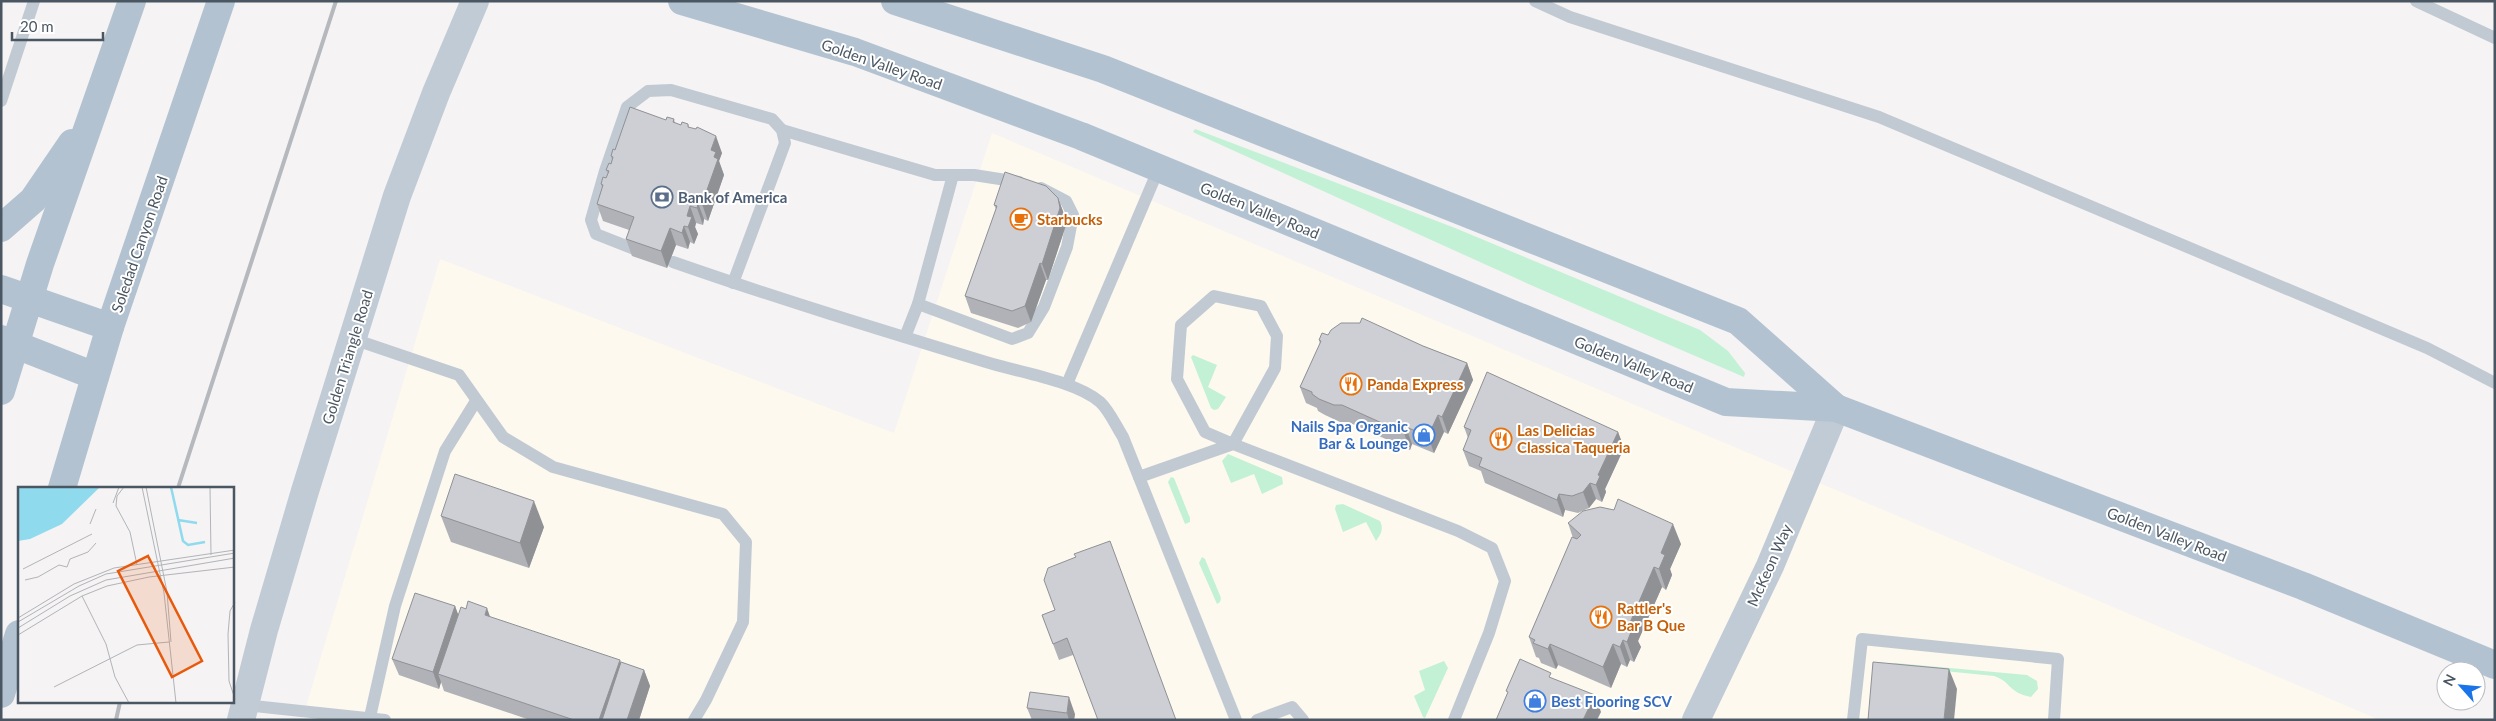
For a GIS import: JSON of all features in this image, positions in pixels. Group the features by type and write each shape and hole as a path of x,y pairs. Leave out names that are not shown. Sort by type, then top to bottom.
{"main road":[{"path":"1,391 8,342 28,299 132,1"},
{"name":"Soledad Canyon Road","path":"62,487 110,327 221,1"},
{"name":"Golden Valley Road","path":"682,1 855,52 1081,136 1726,402 1836,408 2303,586 2495,665"},
{"name":"Golden Valley Road","path":"896,1 1104,69 1738,321 1836,408"},
{"path":"1,228 33,200 92,115"},
{"path":"1,289 110,327"},
{"path":"8,342 95,376"},
{"path":"1,694 18,637"}],"street":[{"name":"Golden Triangle Road","path":"243,712 275,593 400,188 436,93 475,1"},
{"name":"McKeon Way","path":"1696,720 1770,566 1836,408"}],"lane":[{"path":"1,101 34,1"},
{"path":"1535,1 1570,17 1879,117 2427,348 2495,383"},
{"path":"2416,1 2495,38"},
{"path":"634,249 596,234 591,220 605,171 628,107 648,91 671,90 772,119 782,130 785,143 733,283"},
{"path":"782,130 935,175 974,175 1034,185 1066,201 1073,214 1067,247 1044,307 1028,333 1012,339 924,305"},
{"path":"1067,384 1159,168"},
{"path":"905,337 924,305 953,175"},
{"path":"673,262 733,283 905,337 1020,372 1067,384 1101,402 1123,437 1236,720"},
{"path":"1139,477 1233,444 1274,368 1277,336 1261,306 1214,296 1182,325 1177,379 1204,432 1233,444 1458,531 1492,548 1505,581 1489,633 1454,720"},
{"path":"352,339 459,375 503,437 553,467 723,514 746,542 743,622 706,700 694,720"},
{"path":"370,717 395,606 445,451 476,401"},
{"path":"1853,720 1862,639 2058,659 2054,720"},
{"path":"1257,720 1292,707 1303,720"},
{"path":"243,712 370,717 385,720"}],"shaded area":[{"path":"992,133 2380,720 302,720 440,259 894,433"}],"green space":[{"path":"1195,129 1455,228 1700,330 1728,351 1745,373 1744,377 1533,286 1197,134 1193,132"},
{"path":"1193,355 1217,365 1208,387 1226,397 1218,409 1214,410 1211,408 1191,357"},
{"path":"1228,454 1282,477 1283,484 1262,494 1254,474 1231,483 1222,461"},
{"path":"1171,477 1174,478 1190,518 1190,522 1185,524 1168,482"},
{"path":"1343,504 1380,521 1382,527 1376,541 1366,522 1343,532 1335,509 1336,505"},
{"path":"1202,557 1205,559 1221,598 1217,604 1199,563"},
{"path":"1444,661 1448,668 1425,718 1414,696 1425,690 1419,671"},
{"path":"1892,664 2027,675 2037,681 2038,689 2031,697 2013,690 2000,678 1994,676 1894,666"}],"building":[{"name":"Bank of America","path":"630,107 666,120 667,117 674,119 673,122 681,125 682,122 688,124 688,127 696,129 697,127 716,136 711,150 716,152 714,157 718,159 702,204 698,203 697,208 690,206 687,216 692,217 688,227 684,226 682,233 670,228 661,251 626,239 634,217 597,204 603,185 601,184 603,177 606,178 609,171 606,170 609,163 611,164 613,149 615,150"},
{"path":"1005,172 1046,186 1058,198 1060,208 1042,264 1040,263 1025,306 1012,311 965,296 997,206 994,205"},
{"path":"1362,318 1423,346 1467,363 1442,417 1438,415 1428,436 1406,427 1404,433 1342,405 1334,405 1319,399 1312,392 1300,387 1321,341 1319,340 1322,333 1328,335 1331,330 1341,323 1360,323"},
{"path":"1487,372 1618,432 1598,475 1600,476 1596,485 1590,483 1583,492 1572,496 1559,494 1557,500 1479,466 1482,458 1463,450 1471,430 1464,427"},
{"path":"455,474 534,501 520,543 441,516"},
{"name":"Rattler's Bar B Que","path":"1618,499 1673,524 1661,553 1665,555 1659,569 1654,567 1629,625 1633,627 1627,642 1623,640 1620,647 1613,644 1603,667 1550,644 1548,649 1533,643 1535,640 1529,637 1572,537 1577,539 1581,535 1568,523 1583,511 1600,507 1614,510"},
{"path":"1110,541 1176,720 1098,720 1067,638 1053,644 1042,615 1055,610 1044,580 1048,568 1076,557 1074,554"},
{"path":"415,593 455,606 433,672 392,659"},
{"path":"468,601 487,608 485,615 620,660 599,720 574,720 438,674 461,607 466,609"},
{"path":"1520,659 1551,673 1549,677 1595,695 1583,720 1496,720"},
{"path":"621,662 644,670 627,720 602,720"},
{"path":"1873,662 1949,669 1944,720 1868,720"},
{"path":"1030,692 1069,697 1067,713 1027,708"}],"railway":[{"path":"178,487 336,1"},
{"path":"116,720 120,704"}],"place":[{"name":"Bank of America","path":"662,197"},
{"name":"Starbucks","path":"1021,219"},
{"name":"Panda Express","path":"1351,384"},
{"name":"Nails Spa Organic Bar & Lounge","path":"1424,435"},
{"name":"Las Delicias Classica Taqueria","path":"1501,439"},
{"name":"Rattler's Bar B Que","path":"1601,617"},
{"name":"Best Flooring SCV","path":"1535,701"}]}
